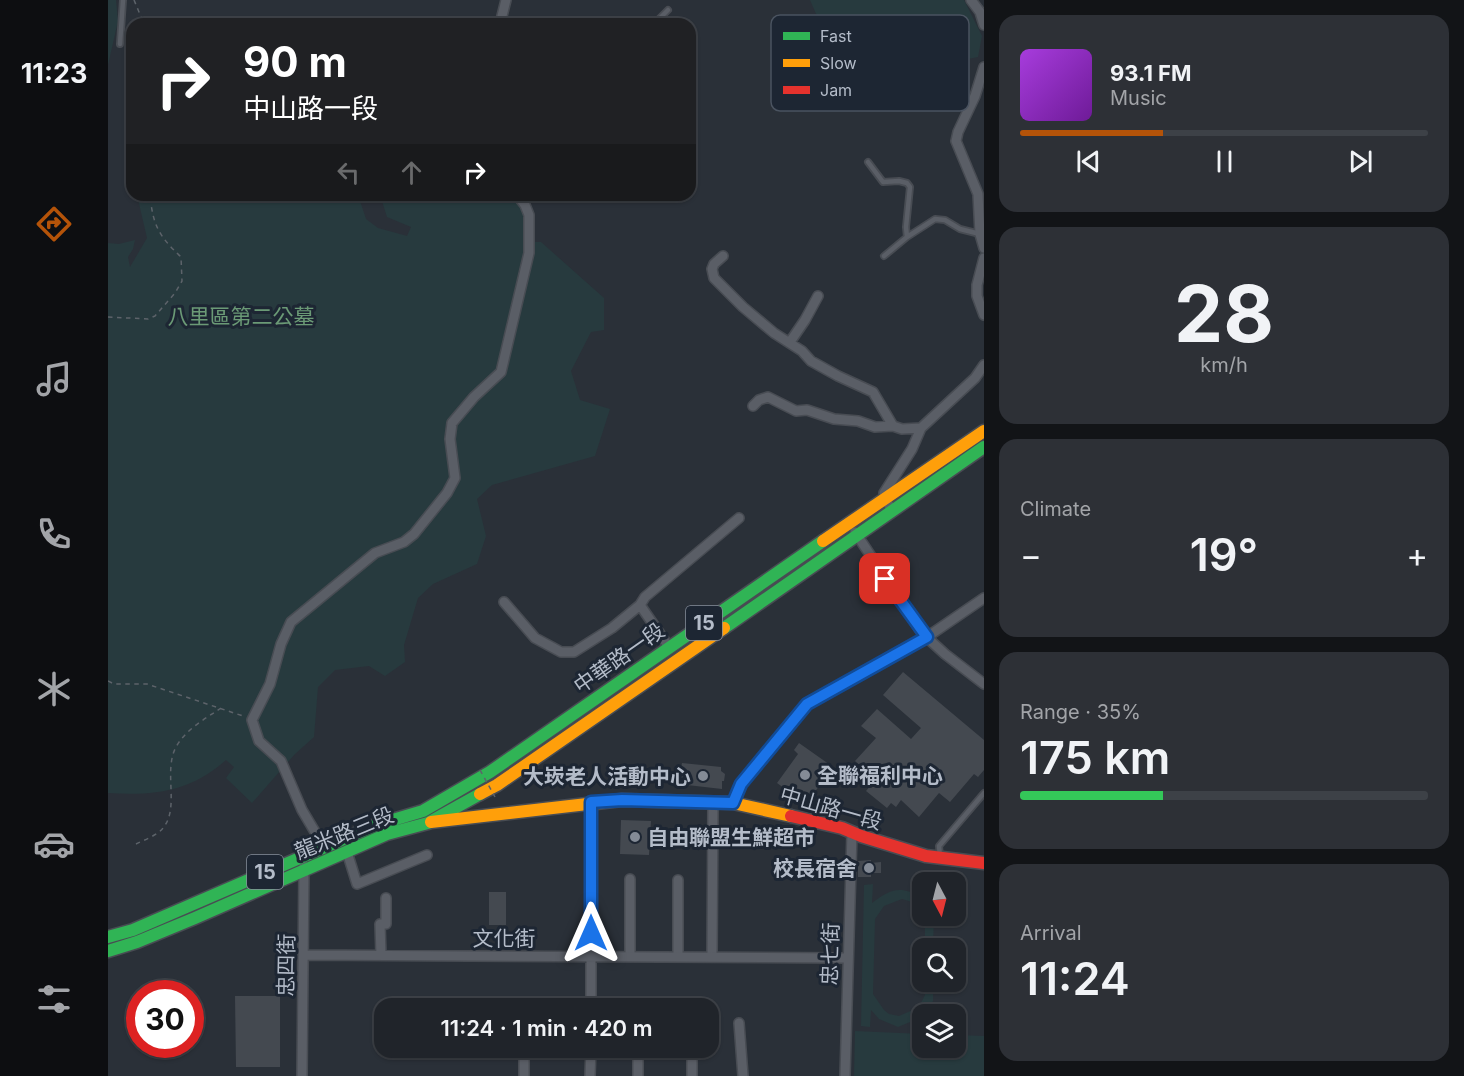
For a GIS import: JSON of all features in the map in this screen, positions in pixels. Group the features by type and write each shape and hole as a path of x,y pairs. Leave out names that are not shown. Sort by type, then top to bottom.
{"main road":[{"name":"中華路一段","path":"428,823 496,785 889,504 984,431"},
{"name":"中華路一段","path":"889,504 984,447"},
{"name":"中華路一段","path":"423,811 490,772 669,647 853,529"},
{"name":"中山路一段","path":"428,823 591,802 622,800 733,803 842,828 926,856 984,863"},
{"path":"423,811 428,823"},
{"name":"龍米路三段","path":"108,937 133,930 376,825 423,811"},
{"name":"龍米路三段","path":"108,951 157,934 387,834 428,823"}],"street":[{"path":"502,18 506,0"},
{"path":"971,0 980,12 984,25"},
{"path":"969,109 984,68"},
{"path":"968,111 956,141 978,194 980,234 984,248"},
{"path":"324,847 302,810 281,761 259,741 252,720 270,684 281,644 291,622 375,553 404,542 414,534 447,493 455,478 450,440 452,423 474,397 501,372 529,253 529,214 522,201"},
{"path":"723,256 714,264 712,270 714,278 743,307 774,333 790,342 811,361 873,392 893,426"},
{"path":"984,258 977,285 977,296 984,315"},
{"path":"790,342 818,296"},
{"path":"889,504 884,493 912,449 921,428 975,378 984,365"},
{"path":"753,406 759,400 768,397 796,411 807,410 834,419 858,421 875,427 921,428"},
{"path":"504,602 535,638 561,652 574,652 612,628 640,605 645,597 739,518"},
{"path":"853,529 927,637 984,684"},
{"path":"733,803 741,784 807,704 927,637 984,598"},
{"path":"640,605 669,647"},
{"path":"591,802 591,998"},
{"path":"712,957 713,802"},
{"name":"忠七街","path":"844,1076 852,832"},
{"path":"347,852 357,884 427,855"},
{"name":"忠四街","path":"301,857 306,869 302,1076"},
{"path":"630,879 630,957"},
{"path":"678,880 678,957"},
{"path":"381,955 380,924 386,924 386,898"},
{"name":"文化街","path":"304,955 848,958"},
{"path":"739,1023 743,1076"},
{"path":"524,1058 525,1076"},
{"path":"590,1076 591,1058"},
{"path":"638,1058 638,1076"},
{"path":"692,1058 692,1076"}],"lane":[{"path":"120,44 123,0"},
{"path":"660,18 668,10"},
{"path":"868,162 883,182 899,181 907,183 910,188 906,227 908,237"},
{"path":"884,256 935,219 945,220 960,229 980,234"},
{"path":"940,858 939,846 984,793"}],"path":[{"path":"134,0 142,18"},
{"path":"108,316 148,319 155,316 182,281 181,257 161,237 150,201"},
{"path":"108,681 114,684 147,684 252,720"},
{"path":"136,844 163,829 170,815 170,762 176,746 189,731 221,708"},
{"path":"480,770 495,797"}],"green space":[{"path":"108,0 116,0 118,21 108,65"},
{"path":"810,0 964,0 982,36 978,57 969,59 969,15 817,15"},
{"name":"八里區第二公墓","path":"138,201 360,201 366,219 378,228 407,236 411,227 387,217 382,201 516,201 524,216 527,242 541,242 604,298 604,330 591,332 571,371 580,400 610,409 595,456 492,485 477,499 486,536 477,564 433,584 418,598 404,645 405,662 385,676 369,666 335,670 318,687 314,737 295,754 252,803 226,778 234,767 226,760 199,779 171,790 141,794 108,793 108,243 119,244 135,240 128,257 130,267 147,238"},
{"path":"873,884 872,903 896,890 912,893 912,902 902,899 884,906 875,919 873,994 889,1014 899,1016 912,1010 912,1021 898,1027 879,1019 871,1010 870,1027 861,1026 864,885"},
{"path":"925,926 934,926 933,938 925,938"},
{"path":"925,992 933,992 931,1004 920,1004"},
{"path":"855,1031 912,1034 912,1058 966,1058 966,1035 984,1036 984,1076 854,1076"}],"building":[{"path":"903,672 984,740 984,770 978,777 974,774 950,802 939,793 919,817 901,800 896,807 891,803 887,808 866,791 871,785 867,782 872,776 855,761 876,738 861,726 877,709 911,739 921,728 883,695"},
{"name":"全聯福利中心","path":"799,743 833,767 806,804 777,783 798,754 794,750"},
{"name":"大崁老人活動中心","path":"682,763 721,767 721,771 725,774 722,789 687,785 687,787 678,787"},
{"name":"自由聯盟生鮮超市","path":"621,820 651,821 649,855 620,854"},
{"name":"校長宿舍","path":"871,860 871,863 881,862 881,873 871,873 871,877 858,877 858,861"},
{"path":"489,892 506,892 506,925 489,925"},
{"path":"235,996 280,996 280,1067 236,1067"}],"traffic: fast":[{"path":"724,628 984,447"},
{"path":"108,937 133,930 376,825 423,811 490,772 823,541"},
{"path":"108,951 137,942 195,918 387,834 428,823 480,794"}],"traffic: slow":[{"path":"823,541 984,431"},
{"path":"480,794 497,785 724,628"},
{"path":"431,822 622,800 733,803 791,816"}],"traffic: jam":[{"path":"791,816 842,828 926,856 984,863"}],"place":[{"name":"全聯福利中心","path":"805,775"},
{"name":"大崁老人活動中心","path":"703,776"},
{"name":"自由聯盟生鮮超市","path":"635,837"},
{"name":"校長宿舍","path":"869,868"}],"route":[{"path":"591,933 591,802 622,800 733,803 741,784 807,704 927,637 885,579"}]}
